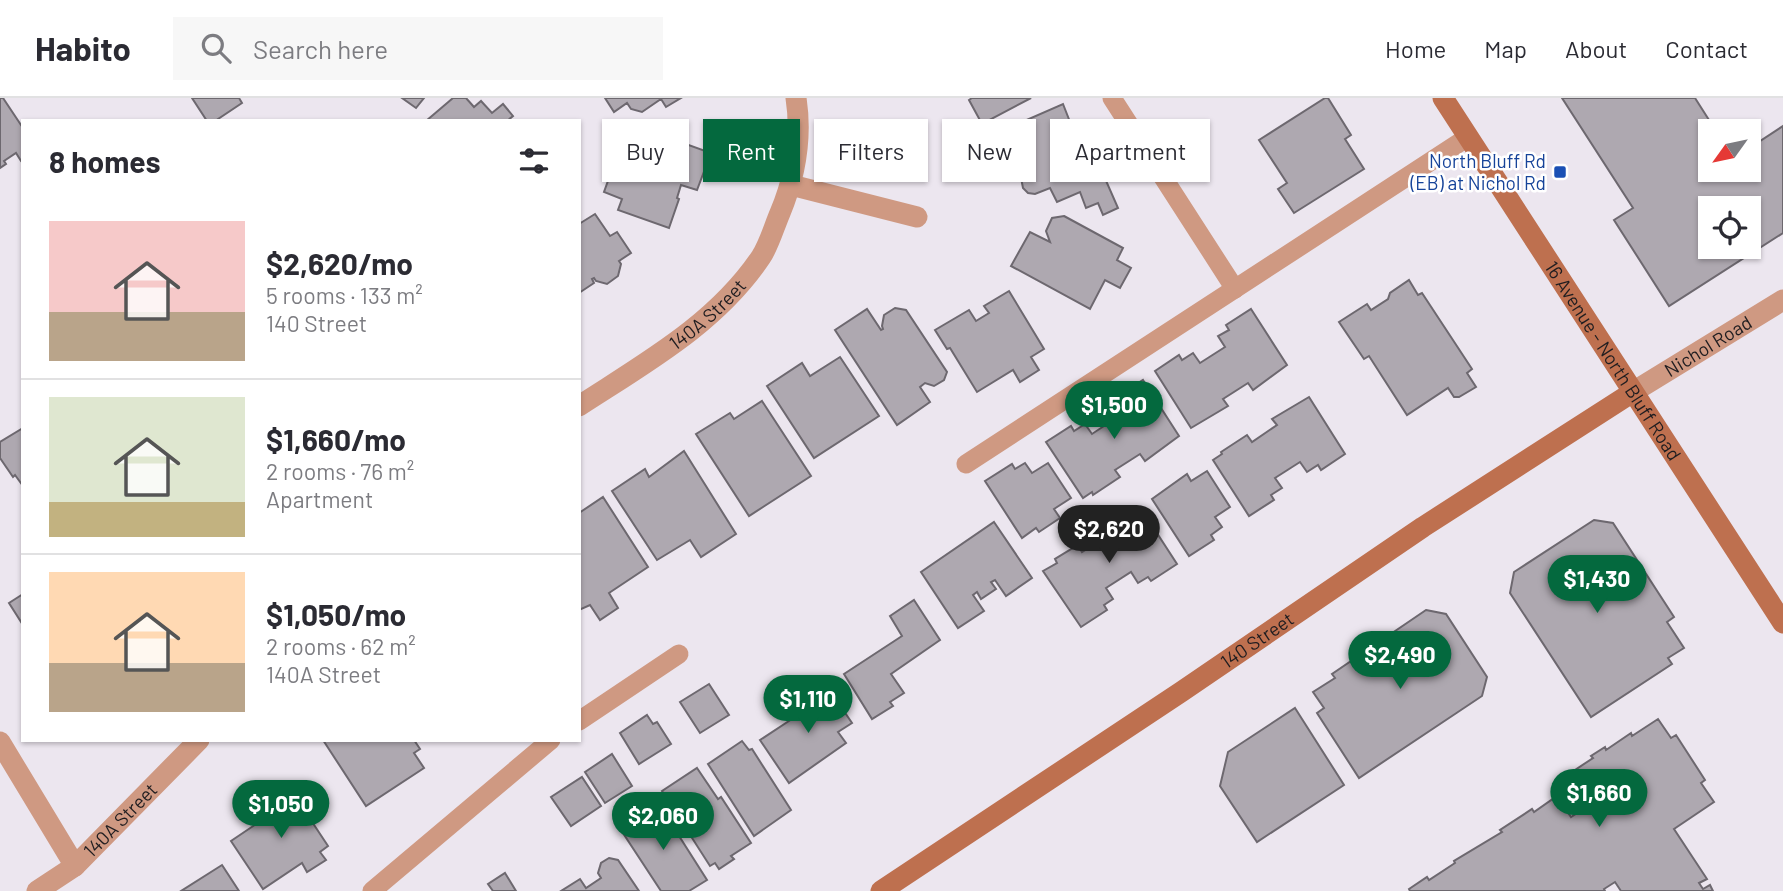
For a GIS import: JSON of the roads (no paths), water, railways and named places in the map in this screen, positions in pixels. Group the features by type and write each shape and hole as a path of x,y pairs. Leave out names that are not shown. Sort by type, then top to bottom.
{"main road":[{"name":"16 Avenue - North Bluff Road","path":"1443,98 1783,623"},
{"name":"140 Street","path":"881,891 1181,692 1451,508 1633,392"}],"street":[{"name":"140A Street","path":"581,405 683,338 727,302 762,256 791,185 799,119 796,98"},
{"path":"791,185 917,217"},
{"name":"Nichol Road","path":"1633,392 1783,300"},
{"path":"0,741 75,866"},
{"name":"140A Street","path":"37,891 75,866 197,742"}],"lane":[{"path":"1112,98 1234,289"},
{"path":"966,464 1468,137"},
{"path":"581,720 679,654"},
{"path":"372,891 549,742"}],"place":[{"name":"North Bluff Rd (EB) at Nichol Rd","path":"1560,172"}]}
